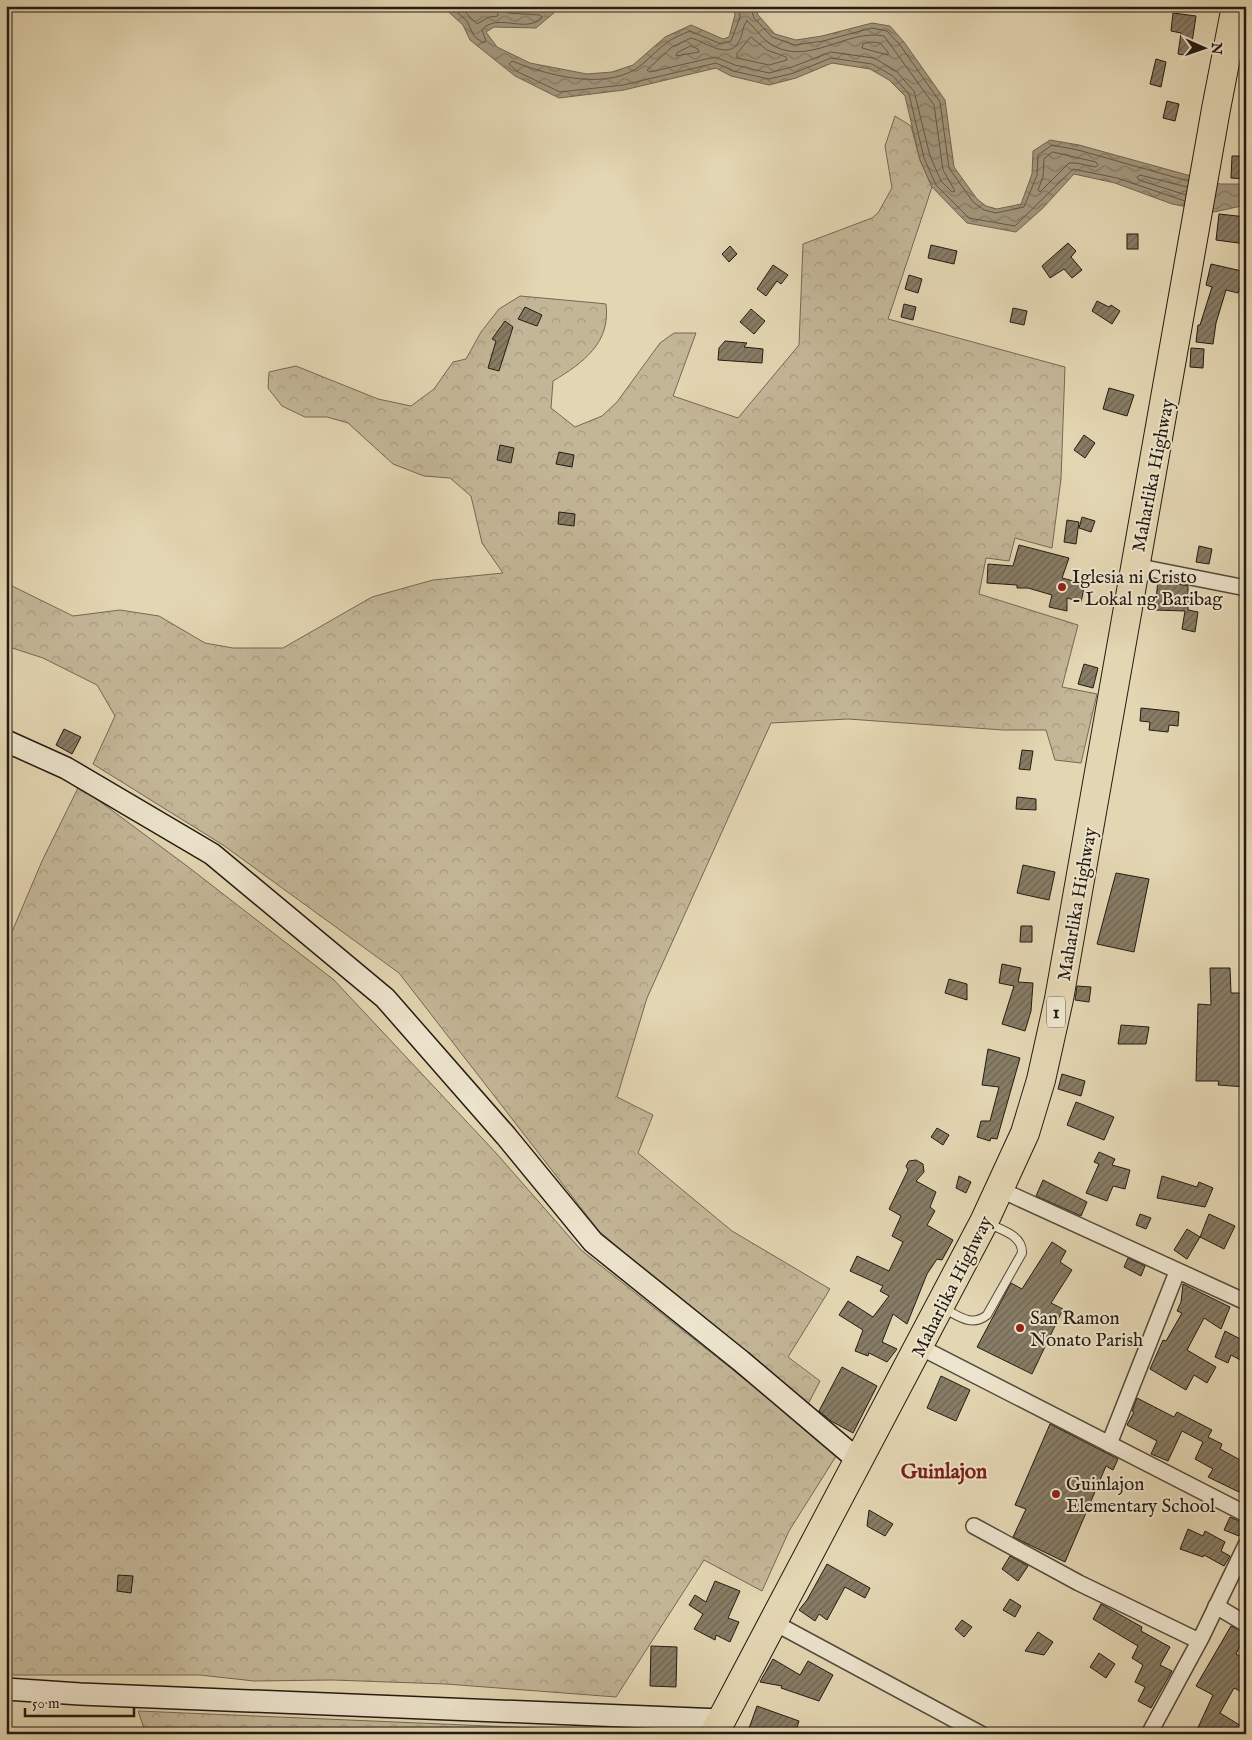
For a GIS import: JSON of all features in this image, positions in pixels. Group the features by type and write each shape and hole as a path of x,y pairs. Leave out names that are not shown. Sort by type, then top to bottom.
{"highway":[{"name":"Maharlika Highway","path":"718,1727 920,1347 984,1222 1025,1133 1041,1080 1055,1017 1236,6"}],"street":[{"path":"1135,566 1246,588"},
{"path":"6,741 66,768 212,854 385,998 506,1136 593,1242 741,1361 859,1461"},
{"path":"999,1189 1246,1302"},
{"path":"1109,1444 1177,1272"},
{"path":"920,1347 1246,1514"},
{"path":"974,1526 1079,1583 1199,1641"},
{"path":"1149,1734 1199,1641 1246,1545"},
{"path":"1216,1606 1246,1624"},
{"path":"773,1622 981,1734"},
{"path":"6,1689 718,1727"}],"lane":[{"path":"940,1306 969,1321 979,1322 987,1315 1022,1253 1022,1246 1017,1238 984,1222"}],"green space":[{"path":"895,116 911,126 920,160 932,187 888,319 1065,367 1061,479 1052,548 1015,538 1009,561 986,558 979,594 1078,625 1062,687 1097,694 1081,763 1055,760 1046,730 1003,730 848,719 771,723 647,998 617,1097 653,1115 638,1153 732,1231 830,1289 788,1357 820,1381 806,1408 599,1231 399,973 223,845 93,764 115,716 97,685 43,658 6,646 6,583 73,616 120,610 159,616 205,643 233,648 283,648 372,597 433,580 503,573 482,543 471,496 450,478 424,476 393,464 348,423 327,417 305,417 282,406 268,388 269,372 296,366 378,399 411,406 434,389 453,362 466,359 481,332 499,309 520,296 597,303 606,304 604,330 593,350 584,359 553,381 551,408 575,427 602,416 617,402 660,343 674,333 696,333 673,396 738,418 799,345 803,244 872,218 878,213 892,188 885,146"},
{"path":"79,786 187,866 334,980 496,1153 581,1250 838,1453 789,1531 762,1591 704,1560 616,1697 446,1684 332,1680 254,1681 200,1675 6,1675 6,946 42,861"},
{"path":"138,1711 559,1729 558,1734 146,1734"}],"water":[{"path":"442,6 503,6 536,10 548,6 562,6 536,28 494,27 486,32 497,47 530,63 587,74 612,72 633,65 665,37 691,25 723,39 729,37 735,15 733,6 755,6 758,15 775,34 796,40 822,36 872,23 890,26 904,42 945,100 954,167 977,199 986,206 997,209 1021,204 1032,174 1033,151 1050,140 1079,145 1220,184 1246,184 1246,205 1214,212 1172,204 1115,183 1074,174 1043,208 1016,232 967,223 932,187 920,160 905,96 889,80 870,69 832,63 796,78 769,85 731,76 716,68 624,90 559,98 515,76 470,40 463,25"}],"building":[{"path":"1173,13 1196,16 1190,56 1178,54 1181,33 1171,31"},
{"path":"1156,59 1166,62 1161,87 1150,84"},
{"path":"1167,101 1179,104 1175,121 1163,118"},
{"path":"1232,156 1246,156 1246,179 1231,178"},
{"path":"1219,214 1246,217 1246,244 1216,240"},
{"path":"1127,234 1138,234 1138,249 1127,249"},
{"path":"1068,243 1076,251 1071,257 1082,270 1072,278 1064,269 1050,278 1042,266"},
{"path":"931,245 957,251 954,264 928,258"},
{"path":"730,246 737,254 729,262 722,254"},
{"path":"1211,264 1246,272 1246,288 1240,287 1238,293 1226,290 1216,323 1213,344 1196,342 1198,325 1200,325 1212,287 1206,285"},
{"path":"773,265 788,275 781,284 777,281 766,296 757,289"},
{"path":"909,275 922,279 918,293 905,289"},
{"path":"1097,301 1109,307 1111,305 1120,311 1112,324 1092,311"},
{"path":"904,304 916,307 913,320 901,317"},
{"path":"525,307 542,315 537,326 518,319"},
{"path":"1013,308 1027,311 1024,325 1010,322"},
{"path":"751,309 765,321 754,334 740,322"},
{"path":"505,321 513,327 499,371 488,368 496,341 492,339"},
{"path":"725,341 747,343 744,347 763,349 762,363 718,360 719,348"},
{"path":"1191,348 1204,349 1203,368 1190,367"},
{"path":"1109,388 1134,395 1127,416 1103,409"},
{"path":"1084,435 1095,443 1085,458 1074,450"},
{"path":"500,445 514,448 511,463 497,460"},
{"path":"559,452 574,455 572,467 556,464"},
{"path":"559,512 575,514 574,526 558,524"},
{"path":"1082,517 1095,521 1091,532 1079,528"},
{"path":"1067,520 1079,522 1076,544 1064,542"},
{"path":"1019,545 1069,558 1062,578 1085,584 1081,602 1067,598 1067,611 1049,607 1052,595 1028,588 1017,588 1017,585 987,583 988,564 1013,566"},
{"path":"1199,546 1212,549 1209,564 1196,562"},
{"path":"1158,580 1188,586 1188,610 1198,612 1195,632 1182,629 1185,611 1155,610"},
{"path":"1084,664 1098,668 1093,688 1078,684"},
{"path":"1141,708 1179,712 1178,726 1169,725 1168,732 1149,730 1150,722 1140,721"},
{"path":"64,729 81,737 72,754 56,745"},
{"path":"1022,750 1033,751 1030,770 1019,769"},
{"path":"1017,797 1036,799 1036,810 1016,809"},
{"path":"1023,865 1055,872 1049,900 1017,893"},
{"path":"1116,873 1149,879 1134,952 1097,944"},
{"path":"1021,926 1032,926 1032,942 1020,942"},
{"path":"1002,964 1021,968 1018,982 1033,983 1031,1011 1025,1031 1002,1024 1014,986 999,983"},
{"path":"1210,968 1230,968 1231,993 1246,993 1246,1087 1218,1085 1219,1081 1196,1081 1198,1004 1211,1005"},
{"path":"949,979 967,984 967,1000 945,993"},
{"path":"1077,986 1091,987 1089,1002 1075,1000"},
{"path":"1121,1025 1149,1027 1146,1044 1118,1044"},
{"path":"988,1049 1020,1058 997,1139 991,1138 990,1141 977,1137 981,1121 990,1121 999,1087 982,1085"},
{"path":"1062,1074 1085,1081 1081,1096 1058,1089"},
{"path":"1076,1102 1114,1117 1104,1140 1067,1125"},
{"path":"937,1128 949,1135 943,1145 931,1137"},
{"path":"1099,1152 1115,1159 1112,1165 1130,1170 1125,1189 1113,1186 1107,1201 1086,1193 1099,1164 1094,1162"},
{"path":"916,1160 923,1164 924,1172 916,1181 936,1192 930,1207 935,1211 927,1225 953,1240 942,1260 937,1259 927,1274 907,1324 893,1314 882,1342 897,1349 887,1362 869,1353 868,1356 855,1351 863,1330 839,1315 848,1301 873,1317 889,1296 880,1291 883,1286 850,1271 857,1256 889,1271 903,1242 892,1236 901,1216 889,1209 908,1170 906,1166 909,1161"},
{"path":"959,1176 971,1182 966,1193 956,1188"},
{"path":"1162,1176 1197,1187 1199,1182 1213,1188 1205,1207 1157,1198"},
{"path":"1043,1180 1087,1202 1081,1216 1036,1196"},
{"path":"1140,1214 1151,1218 1146,1229 1136,1225"},
{"path":"1209,1214 1235,1226 1224,1249 1200,1237"},
{"path":"1187,1229 1200,1237 1187,1259 1174,1250"},
{"name":"San Ramon Nonato Parish","path":"1052,1242 1066,1251 1060,1262 1072,1270 1051,1303 1063,1309 1032,1374 977,1347 1011,1283 1022,1289"},
{"path":"1128,1258 1145,1266 1141,1276 1124,1267"},
{"path":"1183,1284 1230,1307 1221,1329 1204,1318 1187,1350 1216,1367 1207,1383 1194,1375 1186,1390 1150,1369 1163,1340 1166,1341 1182,1313 1177,1311 1181,1302"},
{"path":"1225,1331 1246,1342 1246,1363 1231,1355 1228,1363 1215,1357"},
{"path":"842,1367 877,1386 853,1433 831,1421 819,1411"},
{"path":"941,1376 970,1390 956,1421 927,1408"},
{"path":"1137,1398 1174,1417 1177,1412 1212,1430 1208,1437 1222,1444 1220,1449 1242,1461 1240,1465 1246,1467 1246,1475 1239,1492 1208,1477 1213,1469 1195,1459 1203,1442 1182,1431 1168,1461 1151,1454 1157,1441 1127,1425 1134,1412 1132,1411"},
{"name":"Guinlajon Elementary School","path":"1050,1424 1118,1459 1113,1470 1106,1466 1065,1562 1013,1537 1026,1509 1015,1505"},
{"path":"869,1510 893,1524 885,1536 867,1526"},
{"path":"1230,1517 1244,1523 1239,1536 1224,1530"},
{"path":"1188,1529 1203,1536 1205,1531 1225,1542 1221,1551 1230,1556 1224,1566 1204,1555 1203,1557 1180,1549"},
{"path":"1010,1556 1028,1566 1018,1581 1002,1569"},
{"path":"827,1564 870,1588 865,1598 845,1587 827,1620 819,1614 815,1621 799,1610 807,1600"},
{"path":"118,1575 133,1576 131,1593 117,1591"},
{"path":"715,1581 740,1591 728,1618 739,1622 730,1642 716,1635 715,1640 694,1629 703,1614 689,1605 695,1595 706,1602"},
{"path":"1010,1599 1021,1606 1015,1617 1003,1610"},
{"path":"1101,1604 1142,1627 1141,1631 1170,1647 1160,1665 1172,1671 1151,1708 1138,1701 1145,1687 1135,1682 1143,1665 1132,1658 1138,1646 1093,1619"},
{"path":"962,1620 972,1627 964,1637 955,1629"},
{"path":"1231,1626 1246,1633 1236,1654 1246,1659 1246,1667 1240,1678 1246,1681 1246,1694 1234,1688 1220,1713 1246,1729 1246,1734 1195,1734 1213,1695 1196,1686"},
{"path":"1038,1632 1053,1642 1044,1655 1025,1651"},
{"path":"651,1646 677,1647 676,1687 650,1686"},
{"path":"1099,1653 1115,1664 1106,1678 1090,1667"},
{"path":"773,1659 800,1675 808,1661 833,1675 819,1701 781,1688 782,1686 760,1682"},
{"path":"757,1706 799,1721 795,1734 747,1734"}],"place":[{"name":"Iglesia ni Cristo - Lokal ng Baribag","path":"1062,587"},
{"name":"San Ramon Nonato Parish","path":"1020,1328"},
{"name":"Guinlajon Elementary School","path":"1056,1494"}],"district":[{"name":"Guinlajon","path":"944,1471"}]}
